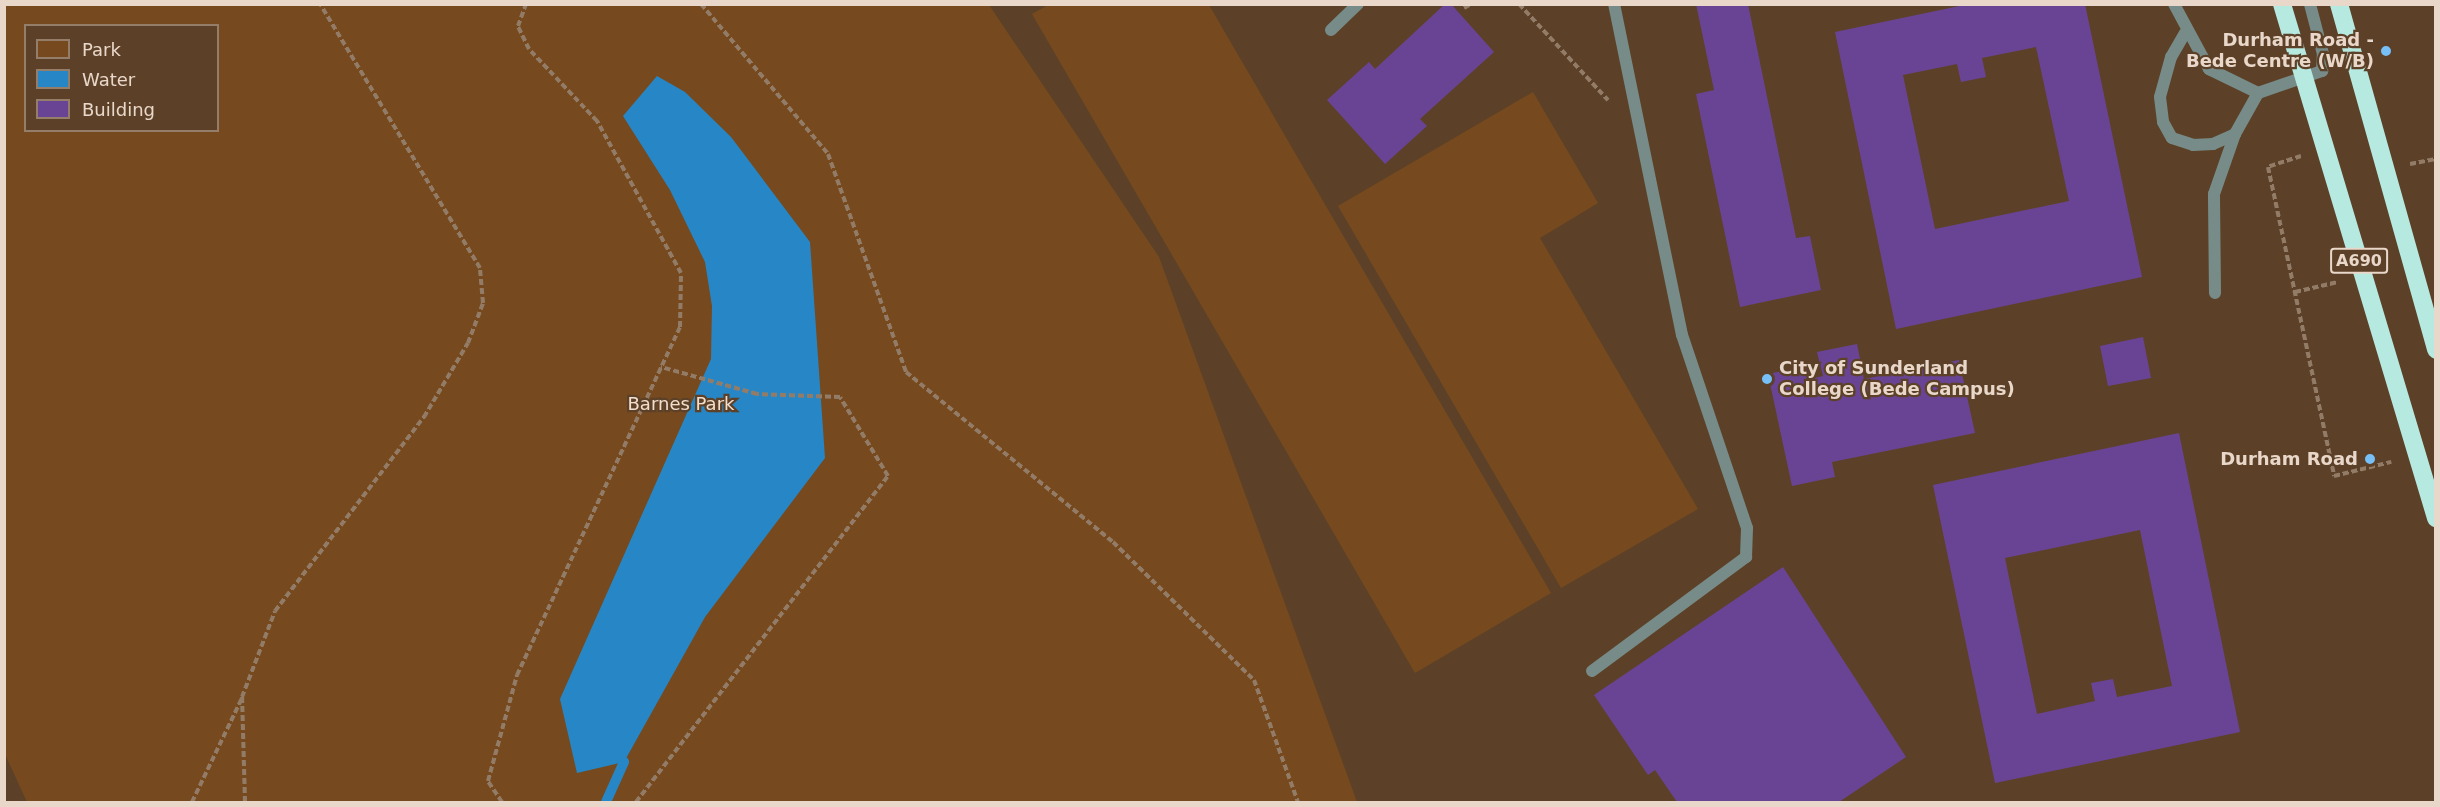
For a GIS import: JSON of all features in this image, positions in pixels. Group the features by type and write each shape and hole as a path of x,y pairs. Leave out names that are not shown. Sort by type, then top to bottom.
{"highway":[{"name":"A690","path":"2282,4 2436,518"},
{"name":"A690","path":"2339,4 2436,350"}],"lane":[{"path":"1331,30 1358,4"},
{"path":"1592,670 1746,557 1747,528 1682,334 1614,4"},
{"path":"2174,4 2185,33 2209,69 2258,93"},
{"path":"2215,293 2214,194 2235,134 2258,93 2322,71 2323,54 2310,4"},
{"path":"2185,33 2171,57 2160,97 2163,122 2172,138 2193,145 2212,144 2235,134"}],"path":[{"path":"192,802 242,697 275,611 424,417 468,344 483,303 480,268 320,4"},
{"path":"502,802 488,781 517,675 680,327 681,273 597,122 528,49 518,26 526,4"},
{"path":"700,4 828,154 906,372 1113,542 1254,680 1298,802"},
{"path":"1464,8 1471,4"},
{"path":"1519,4 1642,136"},
{"path":"2325,148 2268,167 2334,476 2418,455"},
{"path":"636,802 888,476 840,397 757,394 696,375 661,368"},
{"path":"242,697 245,802"}],"green space":[{"name":"Barnes Park","path":"4,5 989,5 1159,257 1357,802 27,802 4,752"},
{"path":"1048,5 1209,5 1551,593 1415,673 1032,14"},
{"path":"1533,92 1598,203 1540,238 1698,509 1561,588 1338,206"}],"water":[{"path":"657,76 685,92 731,137 810,242 825,458 705,617 624,762 577,773 560,699 711,359 712,306 705,262 670,190 623,116"}],"building":[{"path":"1445,4 1451,4 1494,52 1420,119 1427,126 1385,164 1327,100 1369,62 1375,69"},
{"path":"1696,4 1748,4 1796,238 1810,236 1821,290 1740,307 1696,94 1714,90"},
{"path":"1969,4 2085,4 2142,277 1896,329 1835,32","holes":["2036,47 2069,201 1935,229 1903,75 1957,64 1961,82 1986,77 1982,58"]},
{"path":"2143,337 2151,378 2108,386 2100,346"},
{"path":"1857,344 1864,379 1959,360 1975,433 1832,462 1835,477 1792,486 1768,374 1808,366 1810,379 1823,376 1817,352"},
{"path":"2179,433 2240,732 1995,783 1933,485","holes":["2140,530 2172,686 2117,697 2113,679 2091,683 2095,701 2037,714 2005,558"]},
{"path":"1783,567 1906,757 1839,802 1677,802 1655,770 1648,775 1594,695"}],"waterway":[{"path":"606,802 624,762"}],"place":[{"name":"Durham Road - Bede Centre (W/B)","path":"2386,51"},
{"name":"City of Sunderland College (Bede Campus)","path":"1767,379"},
{"name":"Durham Road","path":"2370,459"}]}
